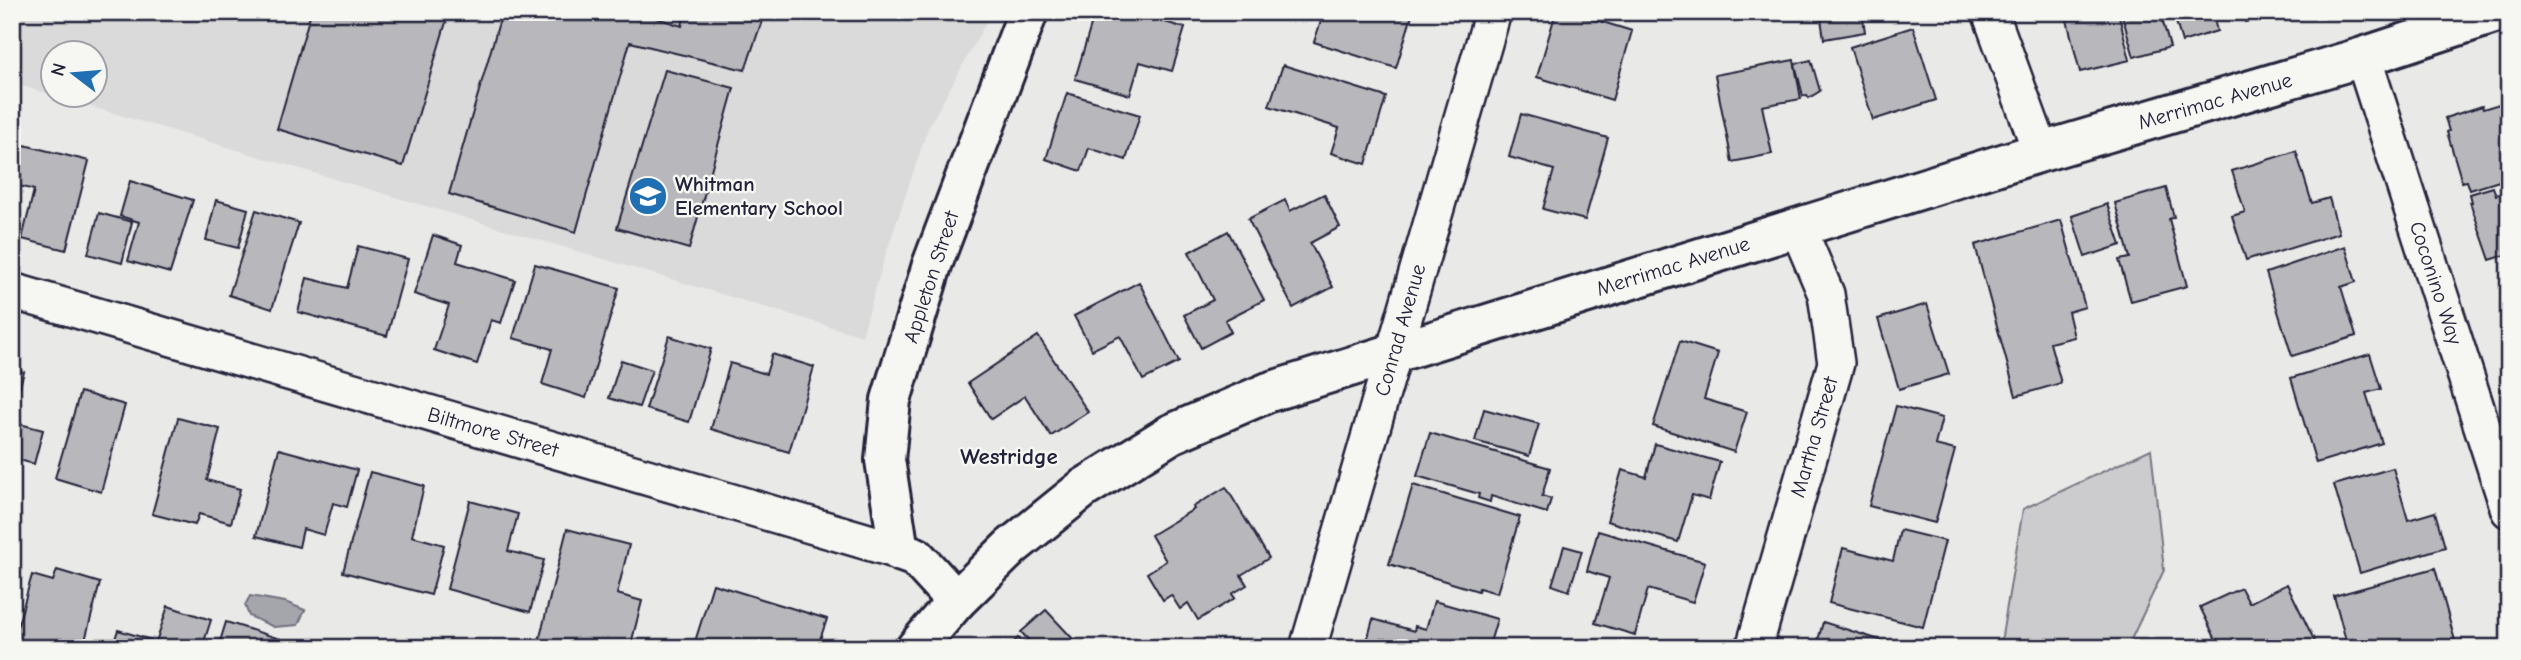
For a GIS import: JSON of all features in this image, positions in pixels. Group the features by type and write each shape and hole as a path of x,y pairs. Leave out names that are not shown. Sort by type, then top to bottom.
{"street":[{"name":"Appleton Street","path":"899,551 885,460 891,400 932,265 1028,12"},
{"name":"Conrad Avenue","path":"1308,648 1493,12"},
{"path":"1990,12 2041,152"},
{"name":"Merrimac Avenue","path":"916,648 956,601 1011,547 1084,488 1171,434 1269,392 2041,152 2363,57 2500,12"},
{"name":"Coconino Way","path":"2363,57 2509,509"},
{"name":"Martha Street","path":"1754,648 1836,363 1826,294 1798,228"},
{"name":"Biltmore Street","path":"12,291 899,551 916,557 956,601"}],"shaded area":[{"name":"Whitman Elementary School","path":"12,12 992,12 928,128 862,336 96,108 108,108 108,38 38,38 38,91 12,83"},
{"path":"2151,449 2164,570 2127,648 2000,648 2023,509"},
{"path":"250,596 285,602 305,610 298,625 274,627 249,616 245,605"}],"building":[{"path":"311,12 449,12 403,166 277,129"},
{"path":"502,12 637,12 682,26 685,12 765,12 745,70 630,42 576,232 449,194"},
{"path":"1095,12 1131,12 1185,28 1172,71 1140,62 1130,95 1075,79"},
{"path":"1324,12 1413,12 1396,68 1314,42"},
{"path":"1556,12 1570,12 1632,31 1612,100 1537,77"},
{"path":"1820,12 1862,12 1865,32 1824,39"},
{"path":"2065,12 2118,12 2130,60 2080,72"},
{"path":"2133,12 2160,12 2170,47 2134,57 2122,15"},
{"path":"2173,12 2212,12 2217,31 2182,42"},
{"path":"2242,12 2278,12 2245,22"},
{"path":"1913,27 1936,100 1873,120 1850,47"},
{"path":"1794,60 1801,99 1762,106 1772,154 1732,162 1715,75"},
{"path":"1811,60 1820,91 1809,98 1807,95 1803,96 1795,64"},
{"path":"1283,65 1386,97 1366,164 1331,153 1339,128 1269,106"},
{"path":"665,70 734,88 689,249 617,228"},
{"path":"1067,93 1140,115 1126,160 1089,148 1081,171 1046,159"},
{"path":"2509,101 2509,178 2470,190 2467,181 2462,182 2445,118"},
{"path":"1521,114 1608,138 1585,220 1543,209 1554,170 1509,157"},
{"path":"12,142 89,161 66,250 22,239 34,190 12,184"},
{"path":"2296,151 2312,203 2329,198 2339,233 2246,260 2232,216 2245,212 2232,171"},
{"path":"130,181 193,200 170,273 128,261 139,222 120,216"},
{"path":"2493,187 2496,195 2509,191 2509,254 2490,260 2470,202 2470,194"},
{"path":"2166,188 2174,217 2169,219 2187,286 2131,301 2119,260 2130,258 2115,203"},
{"path":"1324,194 1340,227 1310,243 1333,287 1293,308 1248,219 1285,200 1290,211"},
{"path":"216,200 248,209 238,248 206,240"},
{"path":"2107,204 2121,245 2085,257 2072,216"},
{"path":"256,210 299,223 272,309 229,295"},
{"path":"99,213 132,222 122,263 88,254"},
{"path":"2061,220 2085,307 2068,312 2074,337 2050,343 2061,383 2016,396 1975,245"},
{"path":"1228,231 1264,300 1225,320 1231,332 1201,348 1184,315 1213,300 1189,252"},
{"path":"433,235 462,245 457,262 515,280 501,323 491,320 477,364 434,350 449,305 414,294"},
{"path":"358,246 408,259 387,336 298,312 307,278 347,288"},
{"path":"2345,246 2356,282 2341,287 2356,336 2292,356 2266,273"},
{"path":"535,264 619,288 586,398 542,384 552,349 513,338"},
{"path":"1139,282 1179,362 1143,380 1120,336 1092,350 1074,316"},
{"path":"1927,304 1949,374 1899,389 1878,319"},
{"path":"669,336 711,349 689,422 646,409"},
{"path":"1038,336 1088,412 1051,436 1025,396 991,419 968,383"},
{"path":"1680,341 1718,353 1704,399 1747,412 1734,452 1653,426"},
{"path":"772,354 814,367 789,452 711,429 730,363 766,374"},
{"path":"2370,354 2381,389 2366,393 2382,443 2316,463 2291,378"},
{"path":"621,360 652,370 639,407 609,398"},
{"path":"12,369 24,372 12,415"},
{"path":"80,392 125,405 101,492 55,478"},
{"path":"1896,406 1942,418 1935,445 1955,450 1935,523 1869,506"},
{"path":"1484,409 1539,424 1529,456 1475,441"},
{"path":"178,418 220,429 207,480 240,489 231,523 199,514 195,525 152,514"},
{"path":"12,422 43,430 34,464 12,458"},
{"path":"1430,433 1550,468 1542,496 1551,499 1547,513 1491,496 1490,502 1478,498 1479,494 1417,476"},
{"path":"1655,444 1720,462 1709,500 1692,495 1678,542 1607,521 1622,470 1646,477"},
{"path":"279,449 357,470 347,507 333,503 324,535 303,529 299,547 256,536"},
{"path":"2393,468 2408,520 2435,512 2445,547 2360,573 2334,485"},
{"path":"370,472 424,486 412,536 444,545 431,595 343,572"},
{"path":"1413,485 1520,517 1497,593 1479,588 1478,591 1389,564"},
{"path":"1226,487 1269,558 1241,575 1247,585 1232,594 1235,598 1198,620 1188,603 1180,609 1171,595 1163,600 1147,573 1166,561 1151,535"},
{"path":"470,501 518,514 508,551 544,560 530,612 447,589"},
{"path":"567,529 629,545 617,594 642,601 630,648 563,648 539,641"},
{"path":"1900,530 1945,541 1923,627 1829,603 1843,548 1893,561"},
{"path":"1598,531 1705,562 1693,602 1648,589 1635,635 1595,623 1609,578 1587,571"},
{"path":"1564,546 1582,551 1569,591 1552,585"},
{"path":"2435,568 2457,648 2348,648 2334,596"},
{"path":"57,570 100,583 83,648 43,648 14,639 32,575 53,581"},
{"path":"713,584 827,619 817,648 693,648"},
{"path":"2287,584 2318,648 2220,648 2200,607 2241,588 2249,603"},
{"path":"1434,601 1497,619 1489,646 1478,643 1477,648 1365,648 1373,619 1414,631 1415,626 1426,629"},
{"path":"168,606 211,620 202,648 154,648"},
{"path":"1046,610 1074,640 1066,648 1036,648 1021,632"},
{"path":"226,622 309,648 218,648"},
{"path":"1823,622 1905,648 1816,648"},
{"path":"118,630 151,640 149,648 112,648"},
{"path":"1018,638 1027,648 1008,648"}],"place":[{"name":"Whitman Elementary School","path":"648,196"}],"district":[{"name":"Westridge","path":"1009,456"}]}
